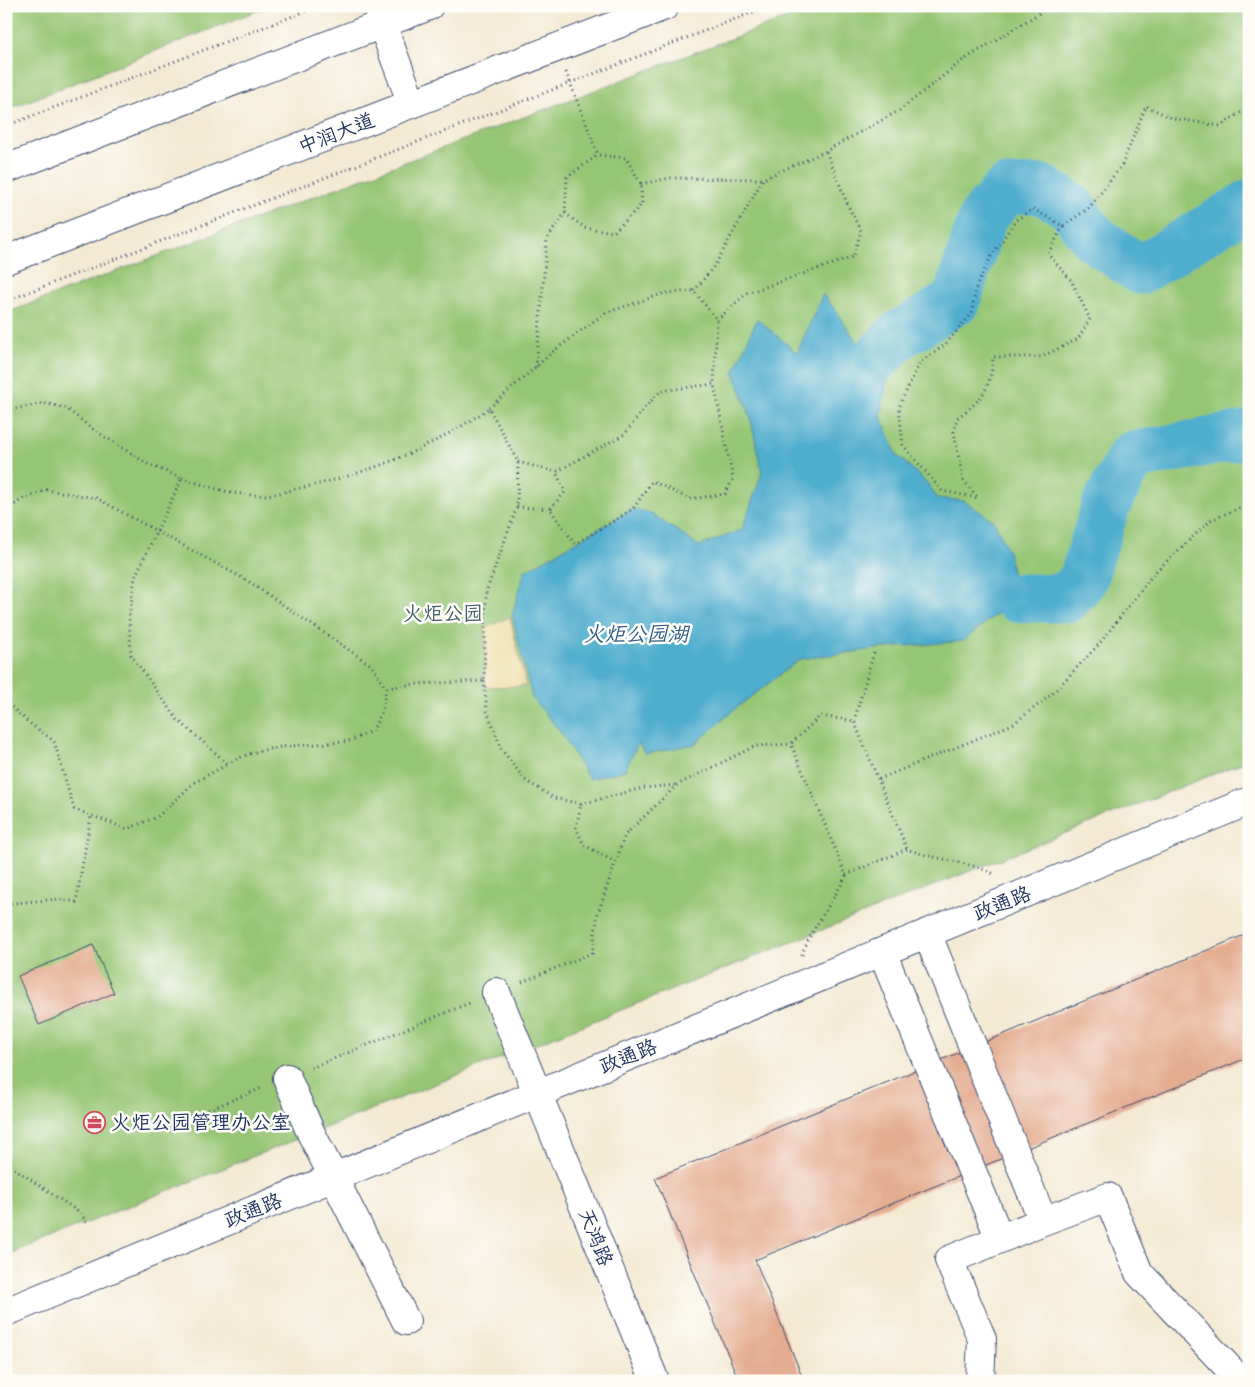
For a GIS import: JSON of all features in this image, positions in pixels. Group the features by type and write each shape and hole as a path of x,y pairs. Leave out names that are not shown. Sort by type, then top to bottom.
{"street":[{"path":"6,169 429,6"},
{"name":"中润大道","path":"6,260 665,6"},
{"path":"382,24 412,104"},
{"name":"政通路","path":"6,1312 1249,801"},
{"path":"927,934 1043,1221"},
{"path":"882,952 1000,1239"},
{"name":"天鸿路","path":"496,992 536,1094 655,1381"},
{"path":"287,1078 311,1133 406,1321"},
{"path":"980,1381 982,1339 949,1260 1043,1221 1108,1197 1139,1273 1241,1381"}],"path":[{"path":"6,126 318,6"},
{"path":"6,300 768,6"},
{"path":"641,184 670,178 763,180 826,151 900,110 962,61 1051,6"},
{"path":"557,48 598,155"},
{"path":"1063,226 1033,209 1016,220 992,254 976,287 972,312 944,345 920,362 899,406 903,445 942,491 978,498 963,480 954,432 957,418 979,403 992,373 993,357 1041,357 1078,339 1090,319 1071,280 1048,254 1063,226 1089,208 1122,165 1146,106 1172,118 1220,126 1249,107"},
{"path":"717,320 747,293 853,257 861,231 850,210 826,151"},
{"path":"536,367 547,238 565,213 567,177 598,155 626,158 641,184 642,204 614,232 585,228 565,213"},
{"path":"6,411 43,403 66,408 91,428 148,464 212,489 263,496 330,482 405,457 462,426 489,408 536,367 605,313 665,293 694,290 715,265 763,180"},
{"path":"550,509 575,544 633,509 652,481 690,499 725,494 733,478 714,384 717,320 694,290"},
{"path":"518,462 556,472 625,434 646,406 661,391 714,384"},
{"path":"489,408 518,462 517,507 486,592 484,681 487,711 502,750 525,780 554,798 581,804 643,788 678,785"},
{"path":"550,509 565,492 556,472"},
{"path":"182,478 135,577 129,618 131,655 178,720 228,764"},
{"path":"6,510 23,499 47,490 96,498 248,581 371,665 386,688 382,711 373,730 350,740 297,745 244,754 195,782 157,817 127,829 74,809 54,741 28,722 6,702"},
{"path":"878,779 1013,724 1050,696 1100,643 1155,572 1211,520 1249,504"},
{"path":"517,507 550,509"},
{"path":"875,649 854,721 908,849"},
{"path":"386,688 415,684 484,681"},
{"path":"176,1123 592,953 598,913 625,835 678,785 755,746 792,744 820,716 854,721"},
{"path":"792,744 846,875"},
{"path":"581,804 576,828 584,846 615,862"},
{"path":"6,904 58,899 76,902 91,816"},
{"path":"789,990 809,934 836,896 846,875 908,849 926,856 978,866 1028,892"},
{"path":"6,1163 82,1214 86,1223"}],"green space":[{"path":"6,6 269,6 6,110"},
{"name":"火炬公园","path":"818,6 1249,6 1249,760 6,1255 6,313"}],"sand":[{"path":"510,617 526,686 485,687 485,628"}],"water":[{"name":"火炬公园湖","path":"823,294 864,351 888,374 881,416 897,455 928,484 937,498 964,501 994,521 1008,551 1017,598 963,641 875,649 800,659 735,709 695,744 645,754 638,743 625,770 589,779 560,731 532,698 512,615 525,571 633,509 650,513 699,546 742,530 762,473 750,415 734,373 757,319 797,353"}],"building":[{"path":"1249,933 1249,1057 755,1260 804,1381 739,1381 655,1178"},
{"path":"93,945 114,993 39,1025 18,976"}],"waterway":[{"path":"874,361 898,336 956,301 983,217 1006,190 1041,189 1070,206 1094,238 1140,270 1249,204"},
{"path":"1017,598 1067,598 1083,579 1106,505 1132,456 1249,434"}],"place":[{"name":"火炬公园管理办公室","path":"95,1122"}]}
